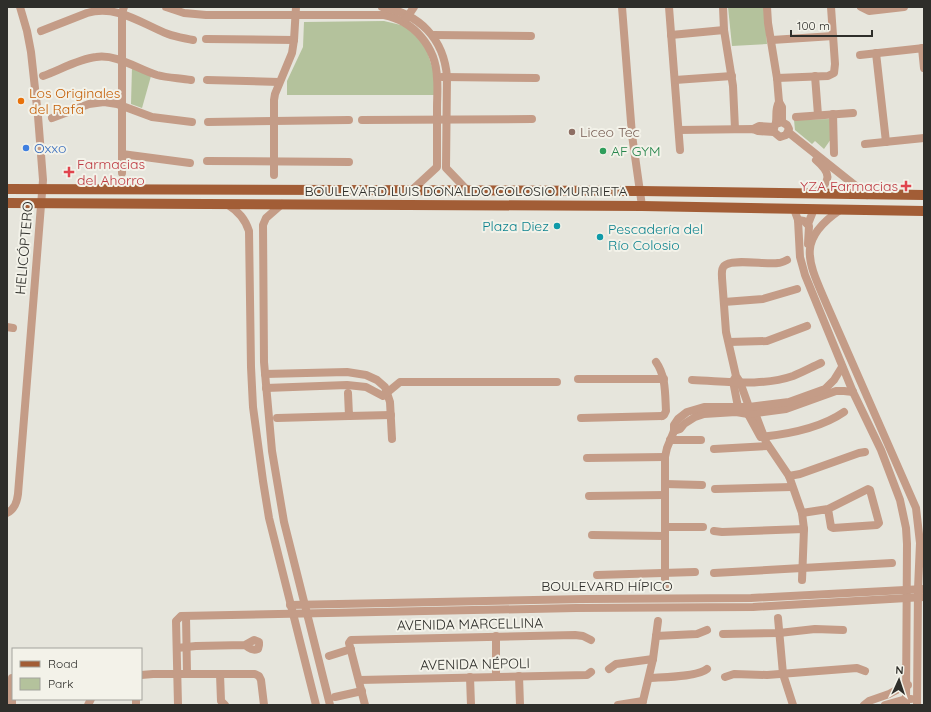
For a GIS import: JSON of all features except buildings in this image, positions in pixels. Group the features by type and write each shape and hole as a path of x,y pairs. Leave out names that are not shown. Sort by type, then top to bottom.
{"main road":[{"name":"BOULEVARD LUIS DONALDO COLOSIO MURRIETA","path":"7,189 640,191 924,195"},
{"path":"342,190 342,204"},
{"name":"BOULEVARD LUIS DONALDO COLOSIO MURRIETA","path":"7,203 642,206 924,211"},
{"path":"870,211 897,206 924,206"}],"street":[{"name":"HELICÓPTERO","path":"7,513 16,503 18,494 43,190 38,116 31,52 27,30 20,7"},
{"path":"166,7 184,13 206,15 296,11 384,14 416,20 433,35 443,55 446,65 441,119"},
{"path":"382,7 398,11 424,40 434,59 437,77 441,119 441,146 437,167 411,191"},
{"path":"406,19 414,7"},
{"path":"622,7 632,135 642,206"},
{"path":"669,7 680,150"},
{"path":"723,7 724,30 732,76 735,129"},
{"path":"767,7 779,102 776,107 776,126 780,137 787,134"},
{"path":"777,78 828,76 834,73 835,64 831,7"},
{"path":"861,8 869,10 904,7"},
{"path":"41,31 94,11 123,10 169,35 192,40"},
{"path":"122,173 123,10"},
{"path":"274,174 274,100 290,60 294,40 296,11"},
{"path":"671,35 724,30"},
{"path":"433,35 531,36"},
{"path":"772,40 833,36"},
{"path":"206,39 294,40"},
{"path":"860,55 923,48 924,68"},
{"path":"876,54 886,142"},
{"path":"43,76 85,59 105,57 122,60 159,76 191,80"},
{"path":"675,80 732,76"},
{"path":"814,76 818,115"},
{"path":"437,77 536,78"},
{"path":"207,80 280,82"},
{"path":"52,118 96,102 110,103 156,118 192,122"},
{"path":"796,117 853,113"},
{"path":"833,114 834,153"},
{"path":"362,120 532,119"},
{"path":"208,122 349,120"},
{"path":"678,130 753,129 758,131 776,126 788,125 787,134"},
{"path":"787,134 827,172 826,182 815,194"},
{"path":"787,134 866,195"},
{"path":"865,144 924,138"},
{"path":"441,146 446,168 468,191"},
{"path":"122,154 190,163"},
{"path":"207,161 349,162"},
{"path":"437,167 446,168"},
{"path":"228,204 239,212 244,218 249,231 250,337 253,407 269,518 316,705"},
{"path":"282,204 266,218 263,225 266,388 272,450 284,522 330,705"},
{"path":"794,209 798,220 801,263 842,367 853,392 916,508 920,543 921,593 917,702 885,705"},
{"path":"814,209 808,224 810,232 808,244 810,246 810,261 814,274 849,354 885,449 903,514 907,544 908,598 906,702"},
{"path":"810,246 813,238 819,230 833,215 840,210"},
{"path":"798,220 804,221 808,224"},
{"path":"738,407 736,380 725,322 722,271 727,264 778,263 787,260"},
{"path":"801,263 810,261"},
{"path":"724,302 763,300 797,288"},
{"path":"729,342 767,341 776,339 807,326"},
{"path":"839,358 849,354"},
{"path":"656,362 660,367 664,378 664,414"},
{"path":"692,380 773,381 793,376 821,363"},
{"path":"665,587 665,457 670,440 688,412 704,407 738,407 750,411 789,402 825,389 834,380 842,367"},
{"path":"265,374 347,372 366,375 377,380 384,387 390,402 392,439"},
{"path":"578,379 664,378"},
{"path":"736,380 765,441 789,476 802,513 804,528 802,580"},
{"path":"266,388 347,385 366,387 383,396 400,382 557,382"},
{"path":"678,426 704,414 794,407 840,390 853,392"},
{"path":"348,393 349,416"},
{"path":"714,449 765,441 800,431 834,418 844,412"},
{"path":"581,418 664,414 678,426"},
{"path":"277,418 391,415"},
{"path":"670,440 701,440"},
{"path":"789,476 800,474 865,452"},
{"path":"587,458 665,457"},
{"path":"665,484 702,485"},
{"path":"715,490 792,487"},
{"path":"802,513 828,509 868,489 870,490 879,523 877,525 832,528 828,509"},
{"path":"589,496 665,495"},
{"path":"592,535 665,531 703,527"},
{"path":"714,531 722,532 804,528"},
{"path":"714,572 803,569 892,563"},
{"path":"597,575 695,572"},
{"name":"BOULEVARD HÍPICO","path":"290,605 586,599 751,598 907,589 921,593"},
{"name":"BOULEVARD HÍPICO","path":"177,648 176,620 186,616 306,613 753,608 908,598 921,593"},
{"path":"670,599 671,608"},
{"path":"186,616 187,674"},
{"path":"778,618 783,674 793,705"},
{"path":"618,705 642,703 653,659 658,621"},
{"path":"723,634 779,633 815,629 843,630"},
{"path":"656,636 697,634 707,630"},
{"path":"496,636 496,677"},
{"name":"AVENIDA MARCELLINA","path":"329,656 350,646 350,641 353,640 496,636 580,636 591,640"},
{"path":"178,705 177,648 244,645"},
{"path":"350,646 365,705"},
{"path":"609,669 616,664 653,659"},
{"path":"725,677 734,674 783,674 857,668 865,671"},
{"path":"649,678 696,674 704,672 707,669"},
{"name":"AVENIDA NÉPOLI","path":"359,680 587,675 591,672"},
{"path":"220,674 221,704"},
{"path":"142,675 255,674 259,676 261,680 264,705"},
{"path":"519,676 520,705"},
{"path":"470,677 470,705"},
{"path":"11,678 12,705"},
{"path":"864,705 869,701 894,692 906,685 918,685"},
{"path":"335,697 362,691"}],"green space":[{"path":"728,7 764,7 767,44 732,46"},
{"path":"384,21 405,26 425,45 434,73 435,95 287,95 287,81 303,47 304,22"},
{"path":"132,67 151,76 142,108 131,104"},
{"path":"830,119 831,139 824,149 815,141 812,144 795,130 794,120"}],"place":[{"name":"Los Originales del Rafa","path":"21,101"},
{"name":"Liceo Tec","path":"572,132"},
{"name":"Oxxo","path":"26,148"},
{"name":"AF GYM","path":"603,151"},
{"name":"Farmacias del Ahorro","path":"69,172"},
{"name":"YZA Farmacias","path":"906,186"},
{"name":"Plaza Diez","path":"557,226"},
{"name":"Pescadería del Río Colosio","path":"600,237"}]}
